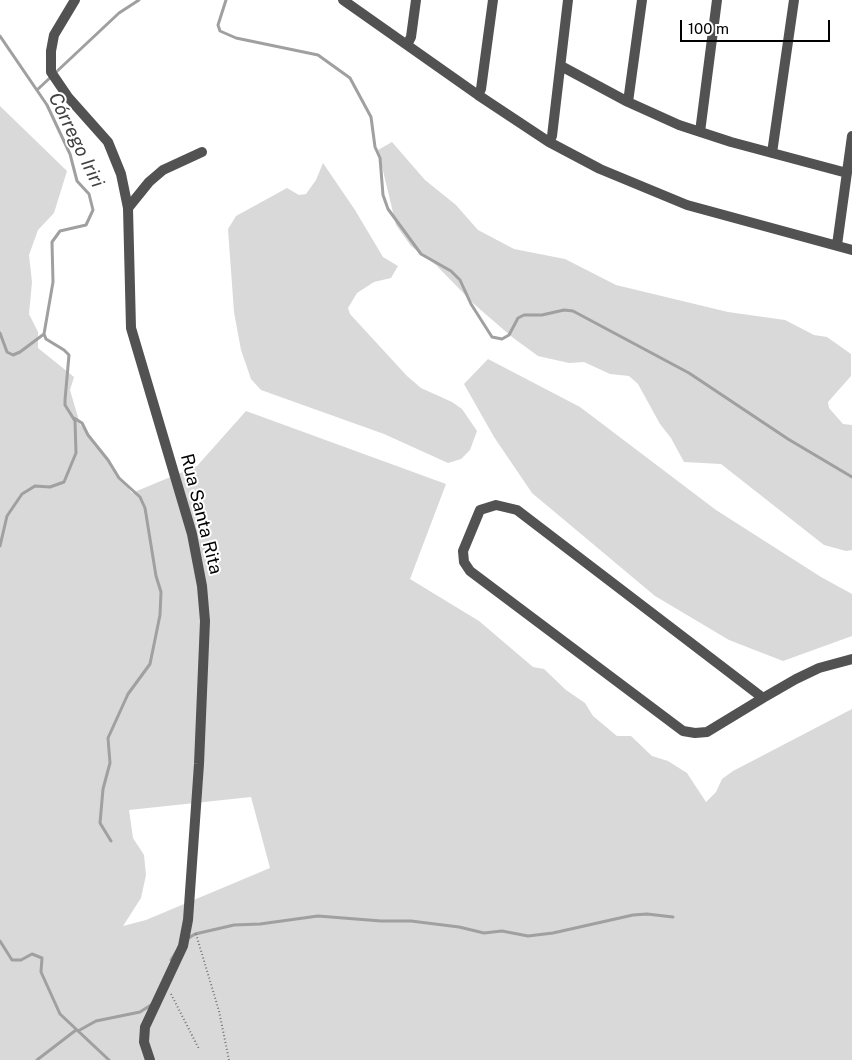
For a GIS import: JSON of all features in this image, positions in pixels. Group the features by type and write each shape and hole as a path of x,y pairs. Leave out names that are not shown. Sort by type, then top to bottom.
{"street":[{"name":"Rua Santa Rita","path":"75,0 54,35 51,51 51,72 68,97 108,142 121,174 128,208 130,313 133,335 192,534 203,595 205,621 200,744 188,920 183,946 145,1027 144,1042 150,1060"},
{"path":"343,0 478,95 549,142 608,173 672,199 718,214 852,250"},
{"path":"407,45 411,37 416,0"},
{"path":"478,95 481,90 493,0"},
{"path":"549,142 552,136 568,0"},
{"path":"628,102 642,0"},
{"path":"700,132 718,0"},
{"path":"772,153 794,0"},
{"path":"560,66 628,102 700,132 847,173"},
{"path":"837,245 852,136"},
{"path":"128,208 149,182 163,170 202,152"},
{"path":"764,698 517,510 496,505 480,510 463,551 464,562 470,571 683,730 695,733 707,732 808,673 852,659"}],"path":[{"path":"188,920 194,926 219,1012 229,1060"},
{"path":"165,983 200,1049"}],"shaded area":[{"path":"0,106 67,171 54,213 38,230 29,255 32,282 29,314 38,332 38,348 74,377 70,390 80,424 132,493 197,466 246,411 446,484 410,579 479,621 533,667 544,669 566,690 585,703 593,716 617,736 631,736 652,756 668,761 687,773 706,802 716,792 722,779 733,771 852,709 852,1060 0,1060","holes":["251,797 270,868 146,920 123,926 141,898 146,875 144,855 133,838 129,810"]},
{"path":"392,142 425,180 456,205 478,230 514,249 565,259 616,285 728,312 785,320 814,335 827,337 851,354 851,376 828,402 829,408 843,424 852,425 852,550 846,551 824,545 721,464 684,462 638,384 629,376 610,374 584,362 569,363 538,356 512,337 475,305 436,265 411,246 396,225 378,150"},
{"path":"323,163 355,210 383,257 398,266 391,278 374,282 357,293 348,308 350,314 407,376 421,388 452,402 462,409 477,431 470,450 461,459 448,463 384,434 261,390 251,379 241,350 234,312 228,229 236,216 287,188 299,195 306,194 316,180"},
{"path":"488,359 580,407 716,510 821,577 852,594 852,636 783,661 729,640 655,596 532,493 494,437 464,384"}],"waterway":[{"path":"37,90 119,13 139,0"},
{"path":"226,0 218,25 220,31 236,38 318,55 350,78 371,117 375,147 380,158 383,195 388,209 421,254 451,271 460,280 471,304 492,337 502,339 509,335 518,318 524,315 542,315 564,310 573,311 689,373 788,439 852,477"},
{"name":"Córrego Iriri","path":"0,36 47,105 70,154 77,181 89,194 93,210 86,225 60,231 52,242 53,282 44,334 46,339 69,355 65,405 75,421 76,453 64,482 50,487 35,486 22,494 7,516 0,546"},
{"path":"0,333 7,352 13,355 44,334"},
{"path":"74,418 82,423 88,435 108,460 119,478 140,497 145,508 156,576 161,592 160,615 150,664 128,694 108,738 110,763 103,789 100,823 111,841"},
{"path":"187,939 195,934 234,925 260,924 318,916 381,921 411,921 459,927 484,933 502,931 528,936 553,933 633,915 647,914 673,917"},
{"name":"Córrego Iriri","path":"0,941 12,960 21,960 32,954 42,958 41,972 60,1014 109,1060"},
{"path":"171,960 178,949"},
{"path":"78,1031 96,1021 140,1012 151,1005"},
{"path":"37,1060 76,1030"}]}
